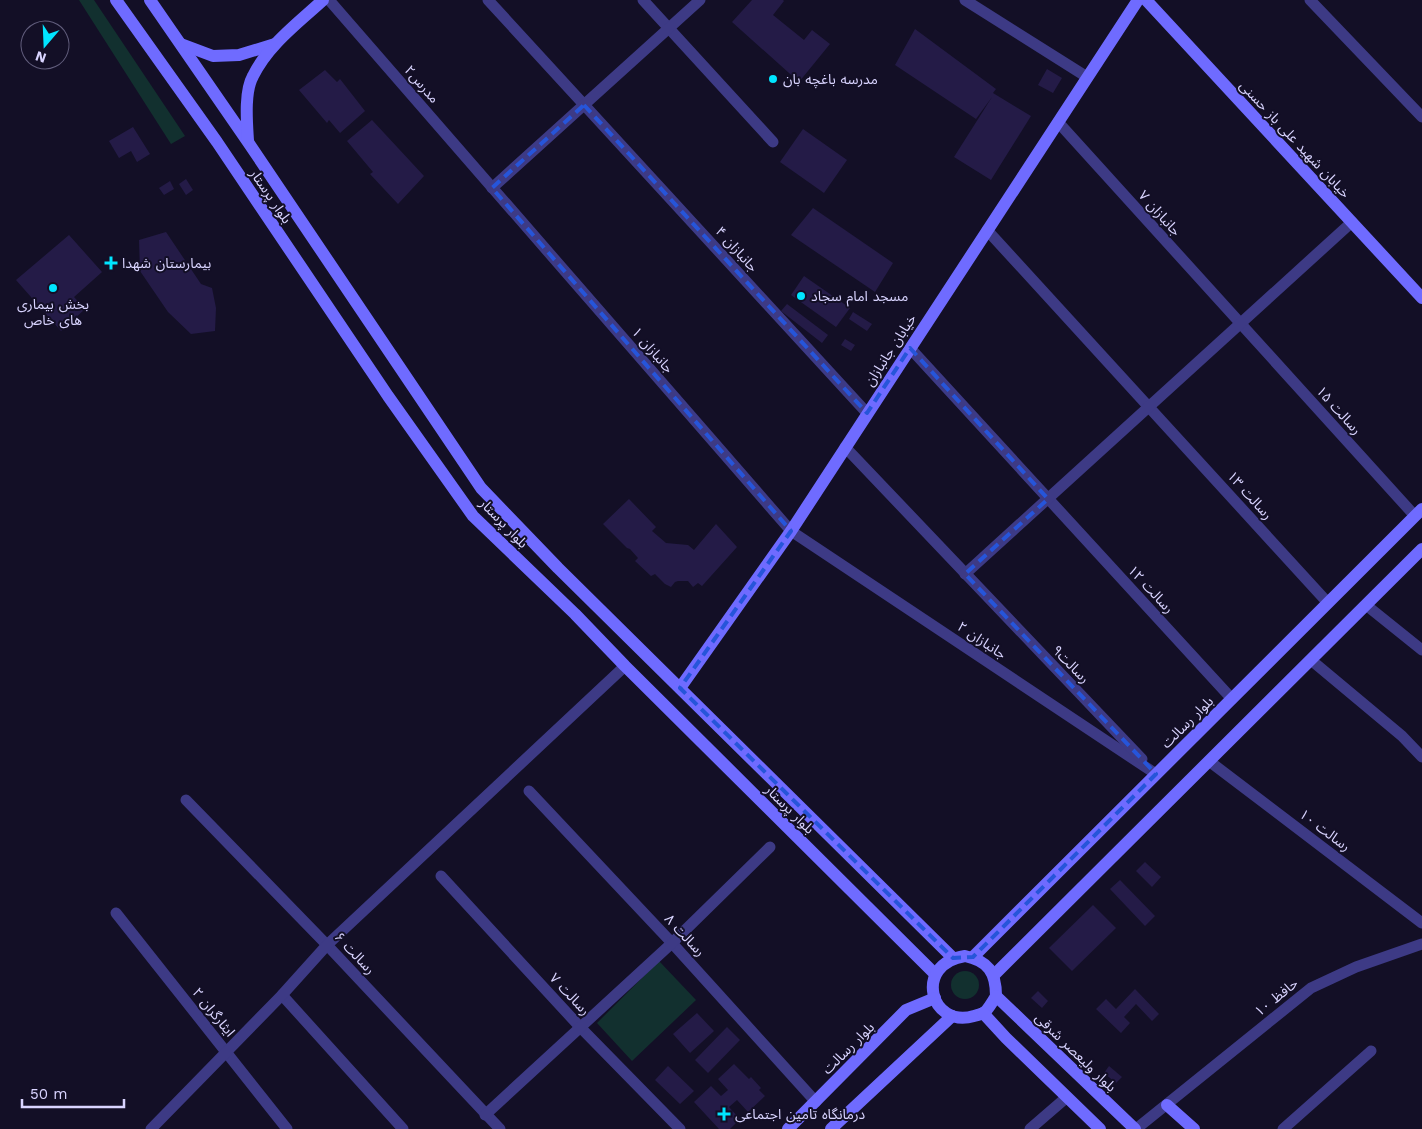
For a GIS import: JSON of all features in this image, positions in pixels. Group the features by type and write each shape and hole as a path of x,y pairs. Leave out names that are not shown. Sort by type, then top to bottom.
{"main road":[{"name":"بلوار پرستار","path":"116,0 217,142 388,396 473,516 576,614 935,974"},
{"name":"بلوار پرستار","path":"150,0 481,488 596,606 953,958"},
{"path":"248,142 246,109 252,77 275,44 323,0"},
{"name":"خیابان جانبازان","path":"680,688 791,531 1138,0"},
{"name":"خیابان شهید علی باز حسنی","path":"1146,0 1422,298"},
{"path":"181,44 213,56 239,55 275,44"},
{"name":"بلوار رسالت","path":"973,957 1328,603 1420,516"},
{"path":"994,975 1422,549"},
{"path":"576,614 581,610 596,606"},
{"path":"966,956 977,958 987,965 994,975 996,996 983,1013 964,1019 952,1016 941,1009 935,998 932,986 935,974 942,964 953,958 966,956"},
{"name":"بلوار ولیعصر شرقی","path":"996,996 1135,1129"},
{"name":"بلوار رسالت","path":"788,1129 906,1010 935,998"},
{"path":"983,1013 1006,1038 1100,1129"},
{"path":"831,1129 952,1016"},
{"path":"1167,1105 1194,1129"}],"street":[{"name":"مدرس۲","path":"329,0 492,188"},
{"name":"جانبازان ۴","path":"488,0 867,413"},
{"path":"643,0 773,142"},
{"path":"492,188 700,0"},
{"path":"965,0 1087,77"},
{"path":"1310,0 1422,116"},
{"name":"جانبازان ۷","path":"1058,122 1240,324"},
{"name":"جانبازان ۱","path":"492,188 791,531"},
{"path":"965,574 1352,222"},
{"name":"رسالت ۱۳","path":"987,230 1328,603"},
{"name":"رسالت ۱۵","path":"1240,324 1420,516"},
{"name":"رسالت ۱۲","path":"910,348 1232,699"},
{"name":"رسالت۹","path":"845,447 1156,774"},
{"name":"جانبازان ۲","path":"791,531 1156,774"},
{"path":"1366,605 1422,650"},
{"path":"1311,660 1402,736 1422,757"},
{"path":"151,1129 282,996 327,945 626,666"},
{"name":"رسالت ۱۰","path":"1209,761 1422,923"},
{"name":"رسالت ۸","path":"529,791 672,942 816,1102"},
{"name":"رسالت ۶","path":"186,800 327,945 500,1129"},
{"path":"485,1115 672,942 770,847"},
{"name":"رسالت ۷","path":"441,876 580,1027 680,1129"},
{"name":"ایثارگران ۲","path":"116,913 287,1129"},
{"name":"حافظ ۱۰","path":"1135,1129 1311,988 1356,967 1422,944"},
{"path":"282,996 403,1129"},
{"path":"1282,1129 1370,1051"},
{"path":"1030,1129 1067,1097"}],"highlighted area":[{"path":"584,105 867,413 910,348 1048,499 965,574 1156,774 973,957 953,958 680,688 791,531 492,188"}],"green space":[{"path":"79,0 94,0 185,136 171,144"},
{"path":"659,961 696,1000 632,1061 597,1023"},
{"path":"965,971 975,975 979,985 975,995 965,999 955,995 951,985 955,975"}],"building":[{"path":"752,0 783,0 773,15 804,40 812,30 830,44 799,82 732,22"},
{"path":"915,29 996,89 993,93 1031,116 991,180 954,157 992,97 976,119 895,65"},
{"path":"1047,69 1062,78 1053,93 1038,85"},
{"path":"325,70 337,82 340,79 365,111 340,133 329,120 327,123 299,90"},
{"path":"372,120 424,176 398,204 370,174 373,172 347,141"},
{"path":"133,127 150,154 137,162 131,151 119,158 109,141"},
{"path":"803,129 847,160 824,193 780,162"},
{"path":"186,179 193,190 186,195 179,184"},
{"path":"170,181 174,189 164,195 159,188"},
{"path":"813,208 893,263 875,292 791,235"},
{"path":"166,232 201,284 212,288 216,308 215,331 191,334 168,312 140,271 139,240"},
{"name":"بخش بیماری های خاص","path":"69,235 102,272 74,297 85,309 61,331 16,280"},
{"path":"804,276 850,308 836,327 791,295"},
{"path":"787,304 828,335 822,343 781,311"},
{"path":"853,312 872,324 867,331 849,319"},
{"path":"845,339 855,345 851,351 841,345"},
{"path":"629,499 656,527 652,531 666,543 688,545 694,550 716,524 737,547 702,586 698,583 693,587 688,581 678,581 671,587 655,574 651,576 635,561 638,558 630,549 603,524"},
{"path":"1145,862 1161,877 1152,887 1136,871"},
{"path":"1120,880 1155,916 1145,926 1110,889"},
{"path":"1093,905 1116,928 1072,971 1049,948"},
{"path":"1135,989 1159,1014 1152,1021 1136,1004 1124,1017 1130,1023 1121,1033 1096,1009 1106,999 1116,1009"},
{"path":"1038,991 1048,1001 1042,1008 1031,998"},
{"path":"697,1013 714,1031 690,1053 673,1034"},
{"path":"727,1027 740,1040 708,1073 695,1060"},
{"path":"734,1064 749,1079 751,1077 761,1088 759,1090 765,1096 748,1112 737,1100 729,1107 740,1119 730,1129 719,1129 694,1102 711,1086 721,1096 728,1090 718,1079"},
{"path":"668,1066 694,1091 680,1104 655,1080"},
{"path":"1109,1066 1122,1077 1116,1083 1104,1073"}],"place":[{"name":"مدرسه باغچه بان","path":"773,79"},
{"name":"بیمارستان شهدا","path":"111,263"},
{"name":"بخش بیماری های خاص","path":"53,288"},
{"name":"مسجد امام سجاد","path":"801,296"},
{"name":"درمانگاه تامین اجتماعی","path":"724,1114"}]}
